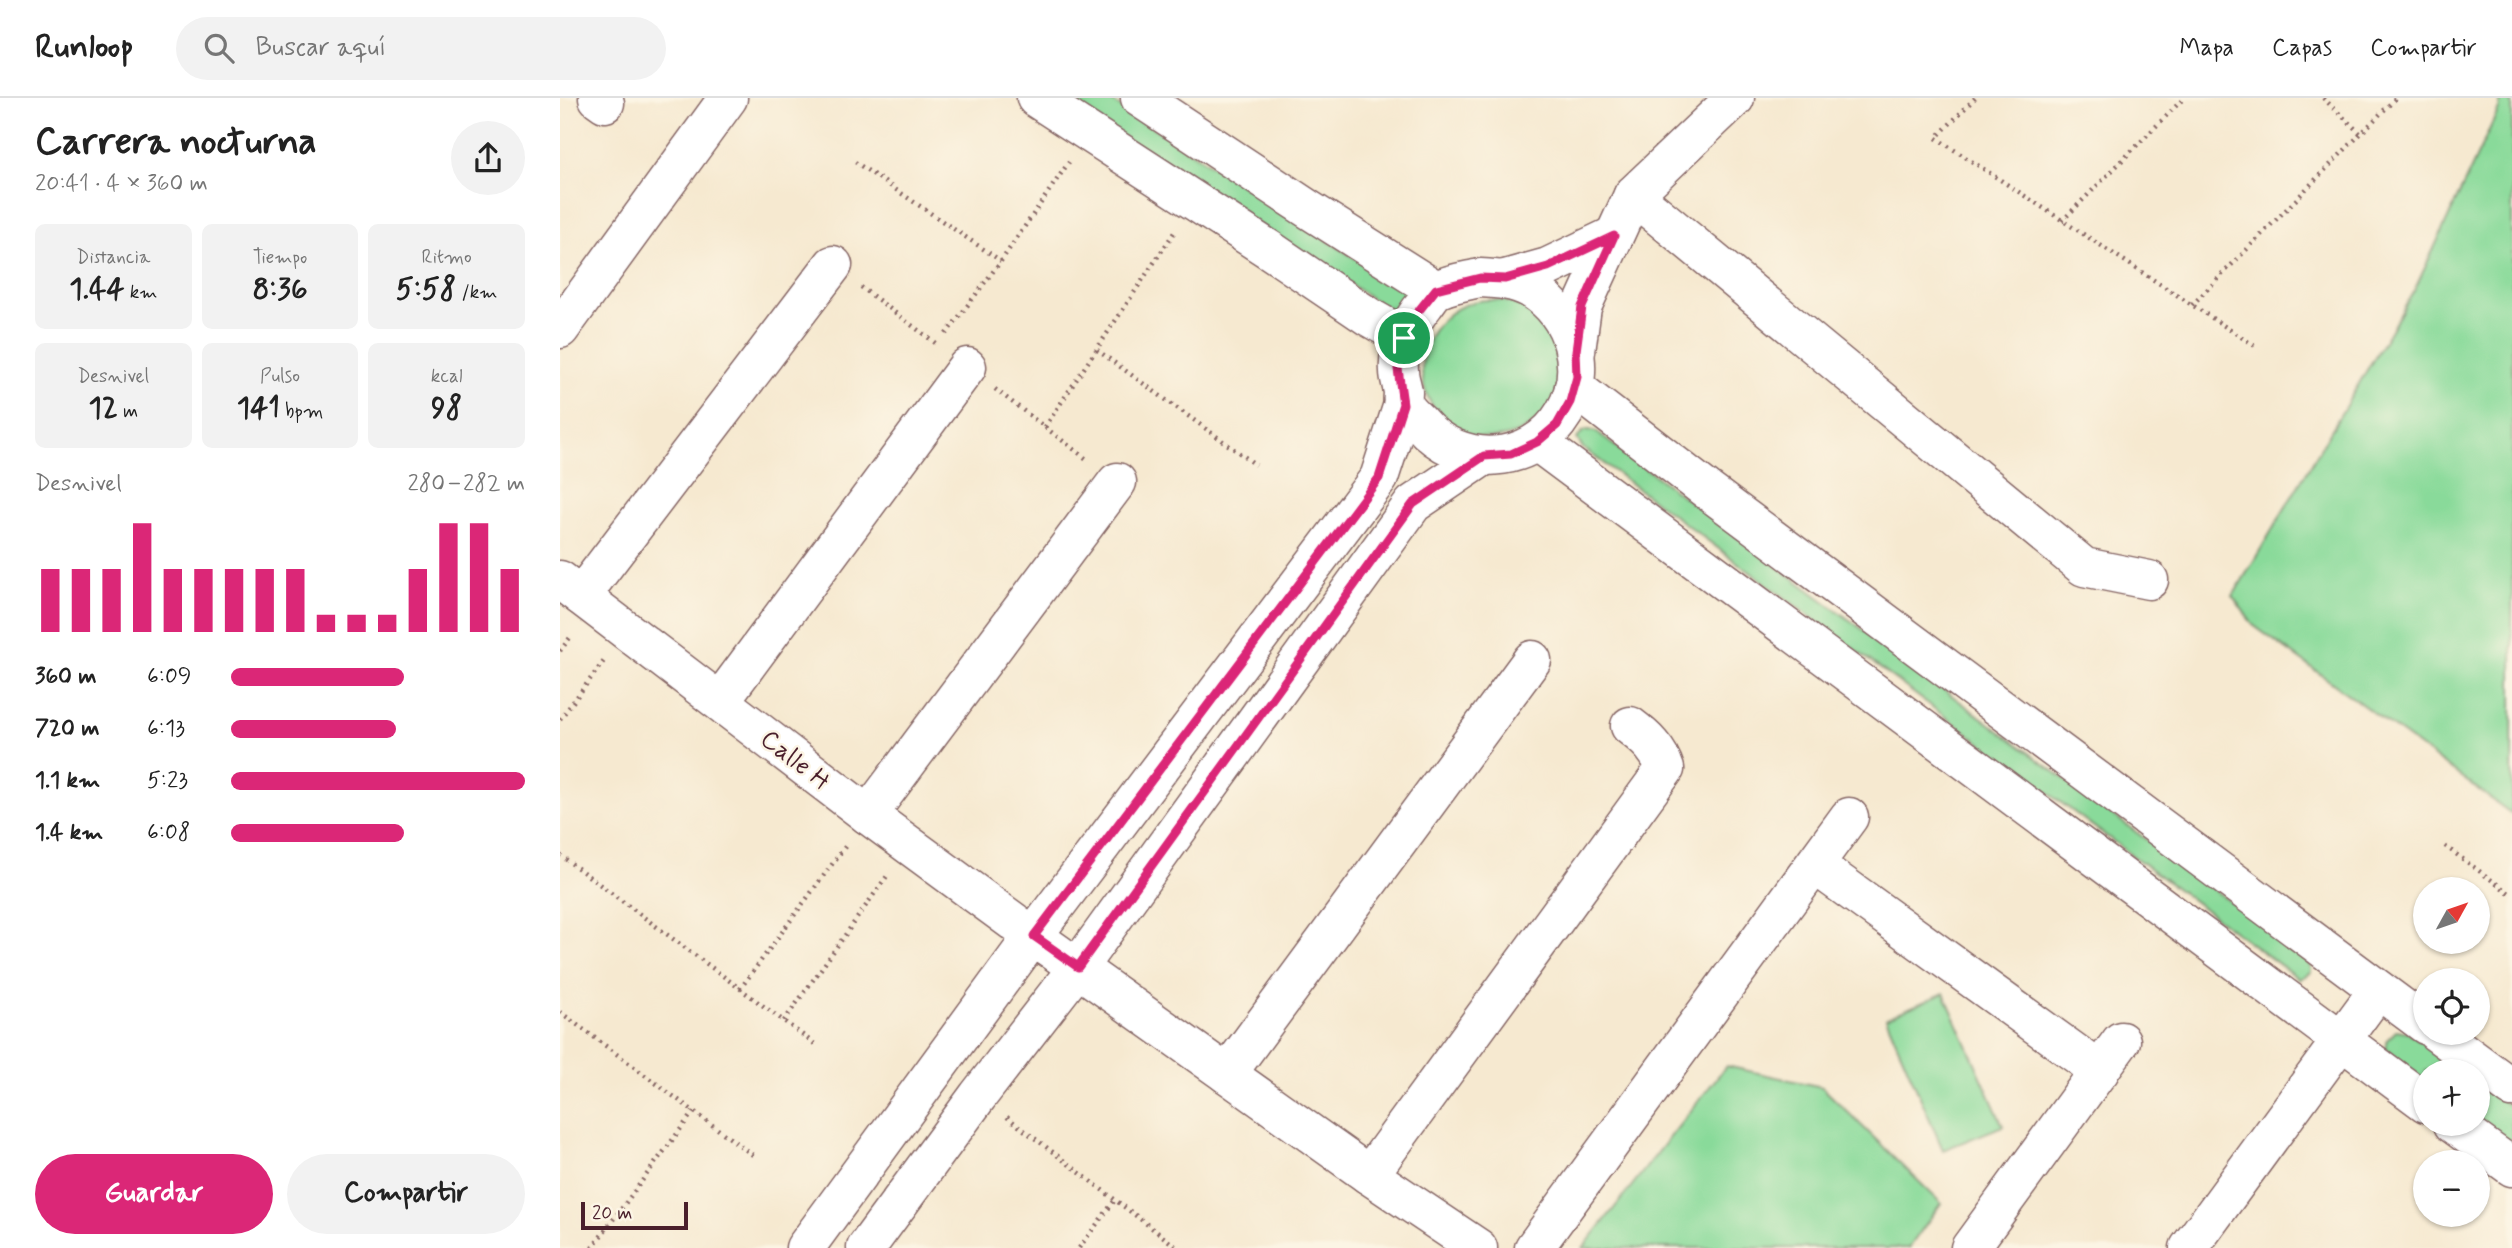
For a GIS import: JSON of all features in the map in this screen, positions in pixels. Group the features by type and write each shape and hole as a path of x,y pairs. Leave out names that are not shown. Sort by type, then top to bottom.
{"street":[{"path":"560,329 729,98"},
{"path":"1036,98 1404,338"},
{"path":"1140,98 1308,209 1436,289"},
{"path":"1403,404 1431,436 1456,450 1484,456 1511,454 1537,442 1557,425 1570,402 1582,307 1633,195 1718,103"},
{"path":"1633,195 2084,568 2150,580"},
{"path":"805,1248 1034,936 1379,478 1403,404 1398,369 1404,338 1413,318 1436,289 1480,278 1505,279 1548,267 1614,236"},
{"path":"570,588 833,265"},
{"path":"1505,279 1530,289 1551,304 1567,326 1575,369 1718,498 2413,1016"},
{"path":"720,701 952,356"},
{"path":"1537,442 2413,1094"},
{"path":"866,1248 978,1096 1078,967 1413,504 1484,456"},
{"path":"868,815 1117,482"},
{"name":"Calle H","path":"570,588 868,815 1034,936 1369,1175 1478,1248"},
{"path":"1227,1074 1532,660"},
{"path":"1369,1175 1665,769 1661,757 1645,737 1630,726"},
{"path":"1534,1248 1849,817"},
{"path":"1815,865 2111,1056 1970,1248"},
{"path":"2189,1248 2378,990"},
{"path":"2454,1045 2512,1088"},
{"path":"2469,1136 2512,1167"}],"path":[{"path":"1975,98 1936,138 2258,348"},
{"path":"2062,220 2184,98"},
{"path":"2323,98 2361,134"},
{"path":"2192,305 2396,98"},
{"path":"952,356 1001,261 1089,132"},
{"path":"855,162 1001,261"},
{"path":"1045,427 1195,201"},
{"path":"1097,350 1256,465"},
{"path":"560,719 627,629"},
{"path":"740,989 868,815"},
{"path":"784,1021 909,844"},
{"path":"2445,846 2512,895"},
{"path":"560,855 816,1045"},
{"path":"560,1012 754,1156"},
{"path":"978,1096 1178,1248"},
{"path":"592,1248 694,1111"},
{"path":"1079,1248 1115,1200"}],"green space":[{"path":"1062,98 1107,98 1409,293 1402,318"},
{"path":"2501,98 2512,98 2512,814 2253,625 2233,596 2415,289 2499,109"},
{"path":"1491,300 1517,305 1540,320 1555,343 1560,369 1555,395 1540,418 1517,433 1491,438 1465,433 1442,418 1427,395 1422,369 1427,343 1442,320 1465,305"},
{"path":"1583,431 1596,432 2306,958 2311,973 2299,979 1583,448 1577,439"},
{"path":"1944,993 2003,1126 1943,1150 1886,1018"},
{"path":"2397,1030 2408,1032 2413,1036 2413,1045 2426,1045 2446,1059 2413,1059 2413,1071 2386,1049 2386,1041"},
{"path":"1726,1066 1822,1087 1941,1203 1909,1248 1583,1248"},
{"path":"2490,1091 2512,1108 2512,1145 2490,1129"}],"route":[{"path":"1614,236 1582,307 1576,351 1577,377 1570,402 1557,425 1537,442 1511,454 1484,456 1413,504 1078,967 1034,936 1379,478 1403,404 1398,369 1404,338 1413,318 1436,289 1480,278 1505,279 1548,267 1614,236"}]}
